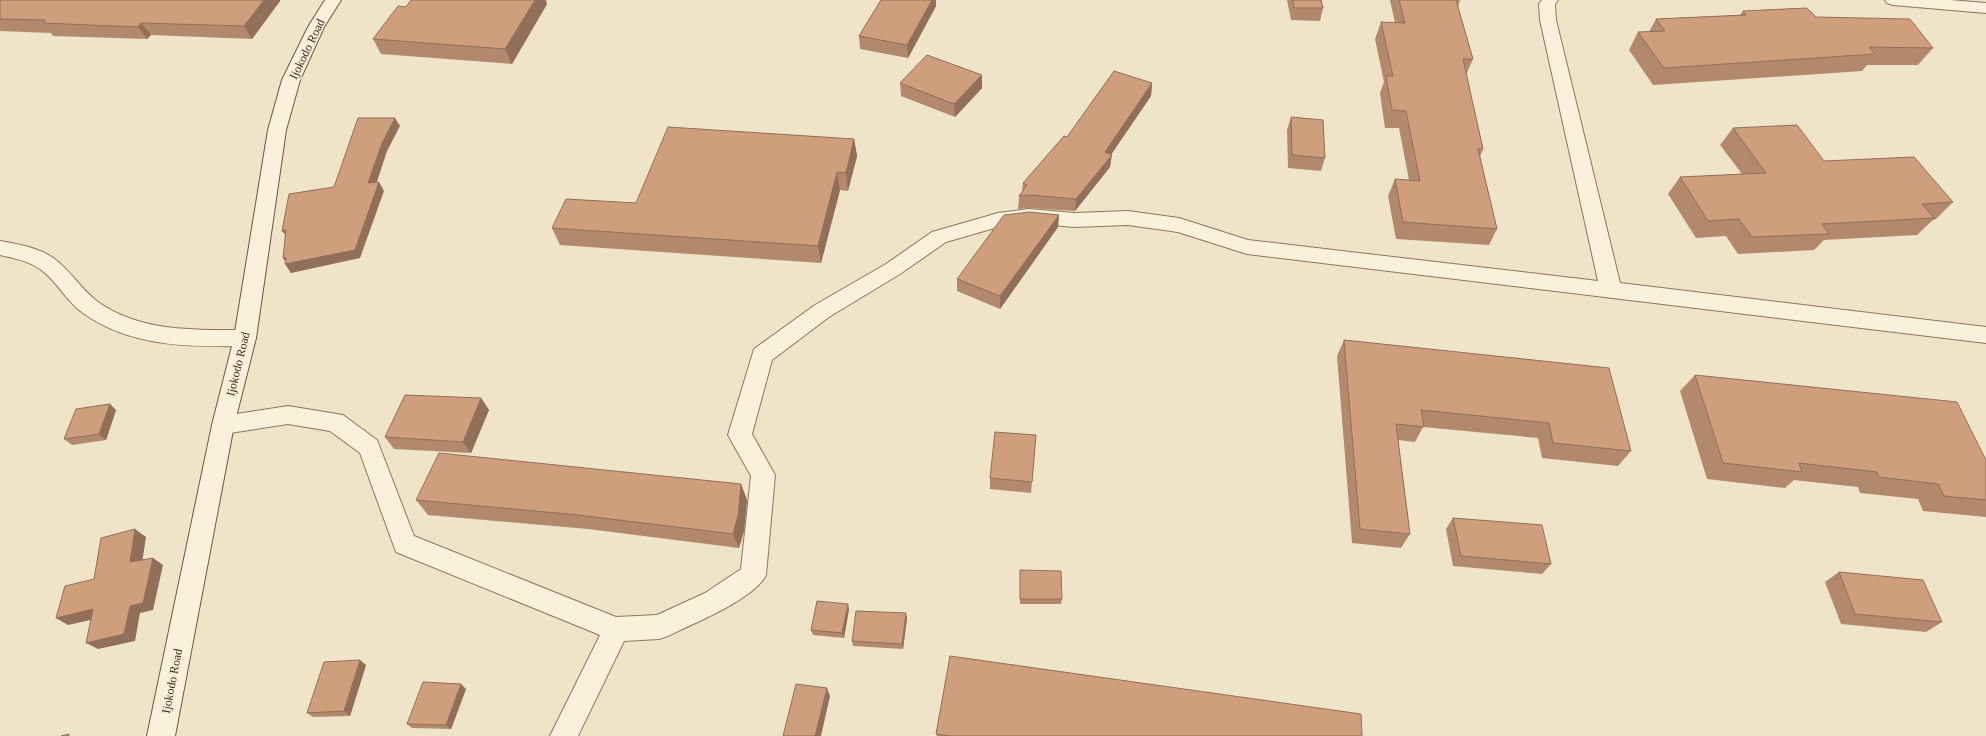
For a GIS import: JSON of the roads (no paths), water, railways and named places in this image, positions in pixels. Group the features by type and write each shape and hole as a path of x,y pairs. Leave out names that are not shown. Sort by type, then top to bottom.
{"street":[{"name":"Ijokodo Road","path":"161,736 223,425 246,338 277,130 291,80 316,27 333,0"},
{"path":"1550,0 1546,4 1548,20 1611,290"},
{"path":"1893,0 1986,8"},
{"path":"223,425 288,415 335,422 369,446 405,544 616,629 659,627 714,601 753,575 763,475 740,435 762,355 822,311 892,269 938,237 998,220 1029,216 1074,220 1128,218 1179,225 1247,247 1986,335"},
{"path":"0,248 20,252 48,264 90,307 122,325 160,336 205,339 246,338"},
{"path":"564,736 616,629"}]}
